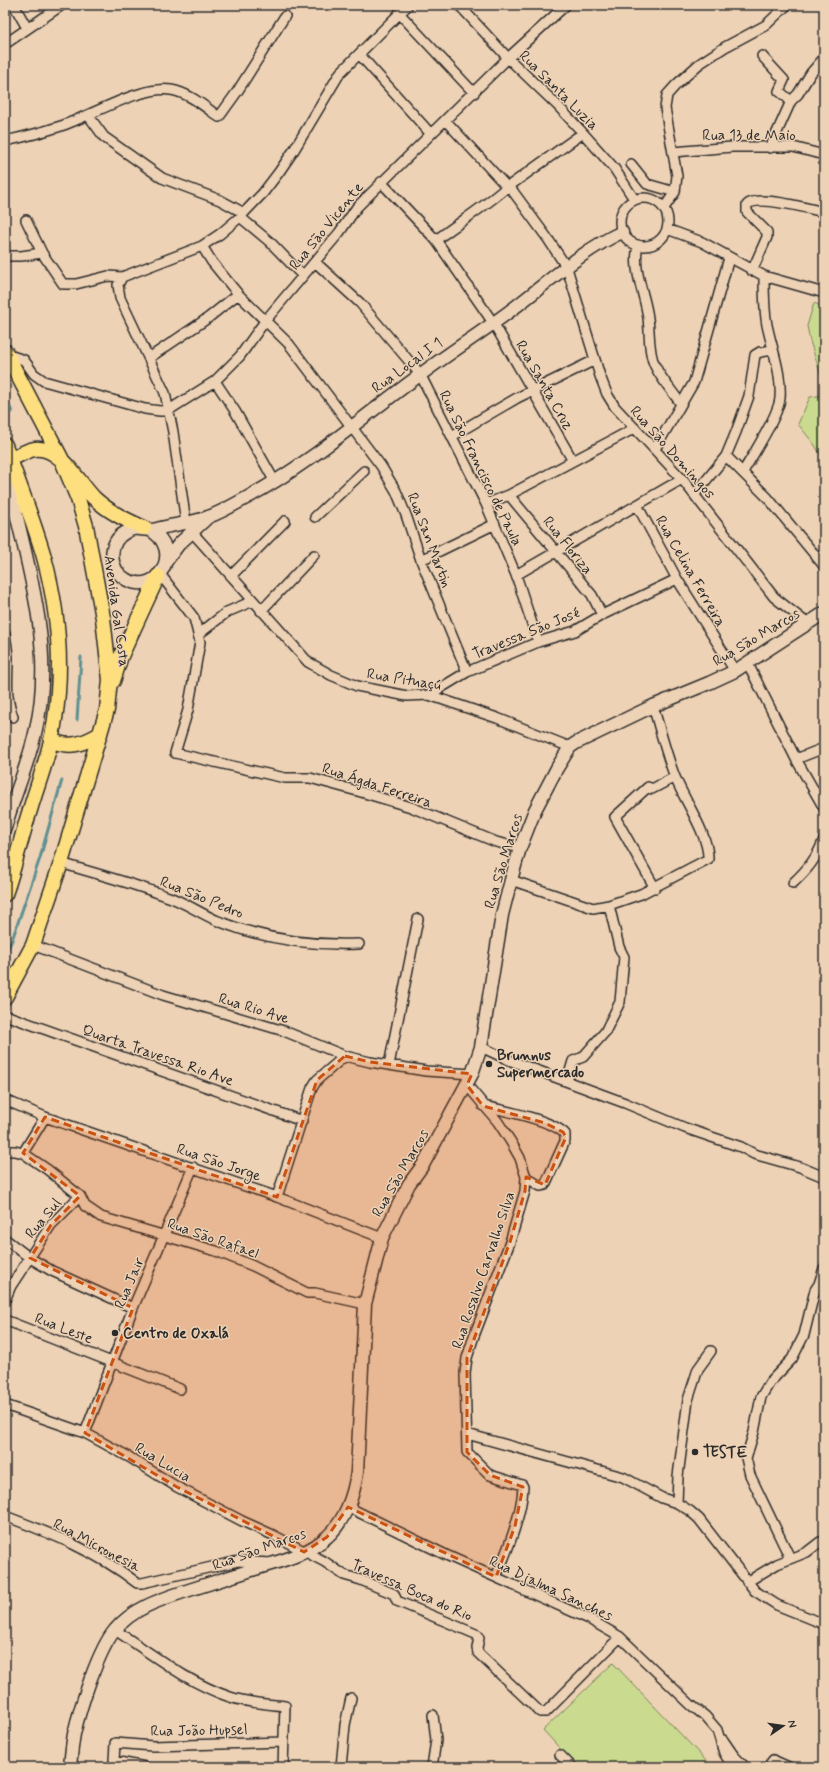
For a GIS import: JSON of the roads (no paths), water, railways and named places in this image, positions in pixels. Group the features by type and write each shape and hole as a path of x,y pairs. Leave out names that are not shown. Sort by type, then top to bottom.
{"main road":[{"name":"Rua Local I 1","path":"167,560 189,527 275,482 351,427 420,374 494,324 601,243 622,232"},
{"name":"Avenida Gal Costa","path":"5,997 33,945 61,863 100,734 107,710 109,693 106,640 86,526 74,487 61,458 6,352"},
{"path":"5,445 8,484 40,628 43,664 42,695 34,737 5,828"},
{"path":"7,461 36,449 43,450 61,458 99,502 121,518 156,533 164,542 167,560 157,576 121,656 109,693"},
{"path":"5,894 51,740 56,707 58,668 56,628 52,597 44,558 36,532 7,461"},
{"path":"157,576 138,583 128,580 120,574 113,562 113,549 119,537 130,529 189,527"},
{"name":"Rua São Marcos","path":"70,1767 74,1734 89,1687 103,1649 115,1630 143,1608 165,1598 273,1563 316,1546 334,1529 348,1507 357,1472 365,1304 382,1238 409,1184 423,1165 472,1074 481,1047 502,915 511,880 520,848 535,810 556,768 570,747 653,706 735,671 748,664 824,613"},
{"path":"38,716 41,730 51,740 63,745 77,745 100,734"}],"street":[{"path":"14,5 27,28"},
{"path":"5,44 62,5"},
{"path":"26,220 42,253 63,284 76,284 108,276 122,277 202,246 220,234 242,215 263,193 294,150 340,72 408,5"},
{"name":"Rua Santa Luzia","path":"459,5 508,58 558,106 583,133 614,168 634,199"},
{"name":"Rua São Vicente","path":"169,410 215,381 240,356 265,321 315,262 357,207 508,58 566,5"},
{"path":"664,208 675,192 677,176 665,108 667,95 699,64 725,47 766,25 787,5"},
{"path":"399,13 474,93"},
{"path":"5,141 61,126 136,95 154,90 180,92 192,98 219,117 237,92 285,16"},
{"path":"359,54 430,134"},
{"path":"762,56 784,80 779,91 791,101"},
{"path":"770,148 791,101 798,94 811,73 824,58"},
{"path":"88,115 104,136 162,178 220,200 242,215 303,276"},
{"path":"445,120 508,187"},
{"path":"436,240 460,222 486,206 508,187 583,133"},
{"name":"Rua 13 de Maio","path":"673,152 732,146 770,148 793,147 824,155"},
{"path":"631,164 648,184 675,192"},
{"name":"Rua Santa Cruz","path":"381,182 436,240 494,324 573,461"},
{"name":"Rua São Domingos","path":"508,187 548,239 567,268 595,360 607,394 615,407 682,479 774,597 808,624"},
{"path":"645,198 652,199 664,208 668,222 667,229 659,241 652,244 638,245 626,238 620,225 622,211 626,205 634,199 645,198"},
{"path":"752,271 768,237 767,232 747,212 747,205 749,202 756,201 788,204 824,212"},
{"path":"667,229 702,242 752,271 764,276 824,293"},
{"path":"638,245 636,257 637,271 647,309 650,349 655,366 681,404"},
{"name":"Rua San Martin","path":"202,246 212,262 238,294 289,344 381,466 396,491 406,515 421,560 467,672"},
{"path":"5,256 21,256 42,253"},
{"path":"655,449 694,382 729,258"},
{"name":"Rua São Francisco de Paula","path":"315,262 360,303 420,374 495,524 516,575 538,642"},
{"path":"743,472 759,445 778,407 780,399 780,388 765,309 764,276"},
{"path":"122,277 118,285 120,298 165,393 189,527"},
{"path":"149,358 208,318 238,294"},
{"path":"694,494 726,456 743,416 749,396 755,355 760,352 773,350"},
{"path":"6,352 24,360 34,374 44,381 146,409 160,411 169,410"},
{"path":"452,436 531,390 595,360"},
{"path":"215,381 235,411 275,482"},
{"path":"486,504 509,495 636,428"},
{"path":"726,456 768,498 824,566"},
{"path":"315,517 364,471"},
{"path":"516,575 682,479"},
{"name":"Rua Floriza","path":"509,495 592,595 602,615"},
{"name":"Rua Celina Ferreira","path":"637,505 677,579 735,671"},
{"path":"231,576 285,521"},
{"path":"421,560 495,524"},
{"name":"Rua Pituaçú","path":"189,527 252,601 308,662 331,675 357,686 407,696 429,695 497,718 570,747"},
{"path":"261,611 314,555"},
{"path":"157,576 187,607 194,618 199,634 228,612 252,601"},
{"name":"Travessa São José","path":"429,695 467,672 538,642 576,631 602,615 677,579"},
{"path":"5,634 8,659 7,693 12,717"},
{"name":"Rua Ágda Ferreira","path":"199,634 199,655 188,710 175,753 285,778 310,778 361,792 411,807 496,842 520,848"},
{"path":"748,664 796,759 824,808"},
{"path":"511,880 593,908 626,900 655,888 708,859 708,852 704,840 675,777 653,706"},
{"path":"796,759 824,748"},
{"path":"655,888 615,817 648,787 652,789 675,777"},
{"path":"793,883 810,866 820,850 824,839"},
{"name":"Rua São Pedro","path":"61,863 167,896 219,921 258,933 300,942 330,945 359,944"},
{"path":"567,1081 573,1061 583,1057 605,1032 620,1002 620,989 624,960 619,947 609,905"},
{"path":"389,1065 418,919"},
{"name":"Rua Rio Ave","path":"33,945 163,995 284,1031 345,1056 426,1071 472,1074"},
{"name":"Quarta Travessa Rio Ave","path":"5,1015 302,1121"},
{"path":"481,1047 508,1060 567,1081 685,1128 740,1147 754,1154 800,1167 824,1178"},
{"path":"277,1197 312,1088 317,1080 345,1056"},
{"name":"Rua Rosalvo Carvalho Silva","path":"467,1085 483,1106 498,1122 511,1142 520,1158 526,1177 525,1191 510,1242 474,1336 467,1358 465,1374 467,1452 472,1459 490,1475 522,1485 523,1487 515,1526 508,1550 496,1577"},
{"name":"Rua São Jorge","path":"5,1100 45,1117 277,1197 382,1238"},
{"path":"483,1106 516,1112 545,1123 565,1134 565,1140 545,1185 540,1186 526,1177"},
{"path":"5,1151 23,1153 45,1117"},
{"name":"Rua São Rafael","path":"23,1153 48,1170 80,1196 85,1206 101,1217 222,1253 253,1266 308,1293 315,1293 365,1304"},
{"name":"Rua Jair","path":"85,1434 133,1308 193,1168"},
{"name":"Rua Sul","path":"5,1300 11,1286 51,1225 80,1196"},
{"path":"5,1239 30,1258 52,1270 133,1308"},
{"path":"790,1558 750,1474 746,1458 754,1432 761,1397 770,1382 792,1359 804,1335 815,1290 819,1284 824,1268"},
{"name":"Rua Leste","path":"5,1320 113,1361 180,1389"},
{"path":"677,1503 678,1476 688,1400 698,1369 711,1351"},
{"name":"Rua Lucia","path":"5,1405 85,1434 128,1457 177,1487 304,1552"},
{"path":"467,1434 609,1472 641,1486 662,1498 677,1503 690,1510 699,1519 747,1582 766,1600 824,1624"},
{"name":"Rua Djalma Sanches","path":"348,1507 446,1555 589,1618 620,1637 691,1705 705,1716 717,1730 734,1756 745,1767"},
{"name":"Rua Micronesia","path":"5,1516 71,1543 137,1583 238,1561 273,1563"},
{"path":"747,1582 777,1564 808,1552 820,1542 824,1542"},
{"name":"Travessa Boca do Rio","path":"304,1552 325,1562 344,1575 361,1580 394,1594 397,1601 478,1635 478,1653 540,1712 544,1713 620,1637"},
{"path":"115,1630 174,1669 205,1687 244,1701 285,1706 283,1767"},
{"path":"341,1767 345,1725 351,1698"},
{"path":"432,1715 436,1740 432,1767"},
{"name":"Rua Djalma Sanches","path":"717,1730 724,1753 733,1767"},
{"name":"Rua João Hupsel","path":"145,1767 114,1761 115,1743 153,1746 284,1742"},
{"path":"560,1754 572,1767"},
{"path":"768,1767 773,1760 789,1767"}],"waterway":[{"path":"5,397 12,412"},
{"path":"77,720 81,657"},
{"path":"5,954 12,940 40,858 62,780"}],"place":[{"name":"Brunnus Supermercado","path":"489,1064"},
{"name":"Centro de Oxalá","path":"115,1333"},
{"name":"TESTE","path":"695,1452"}]}
